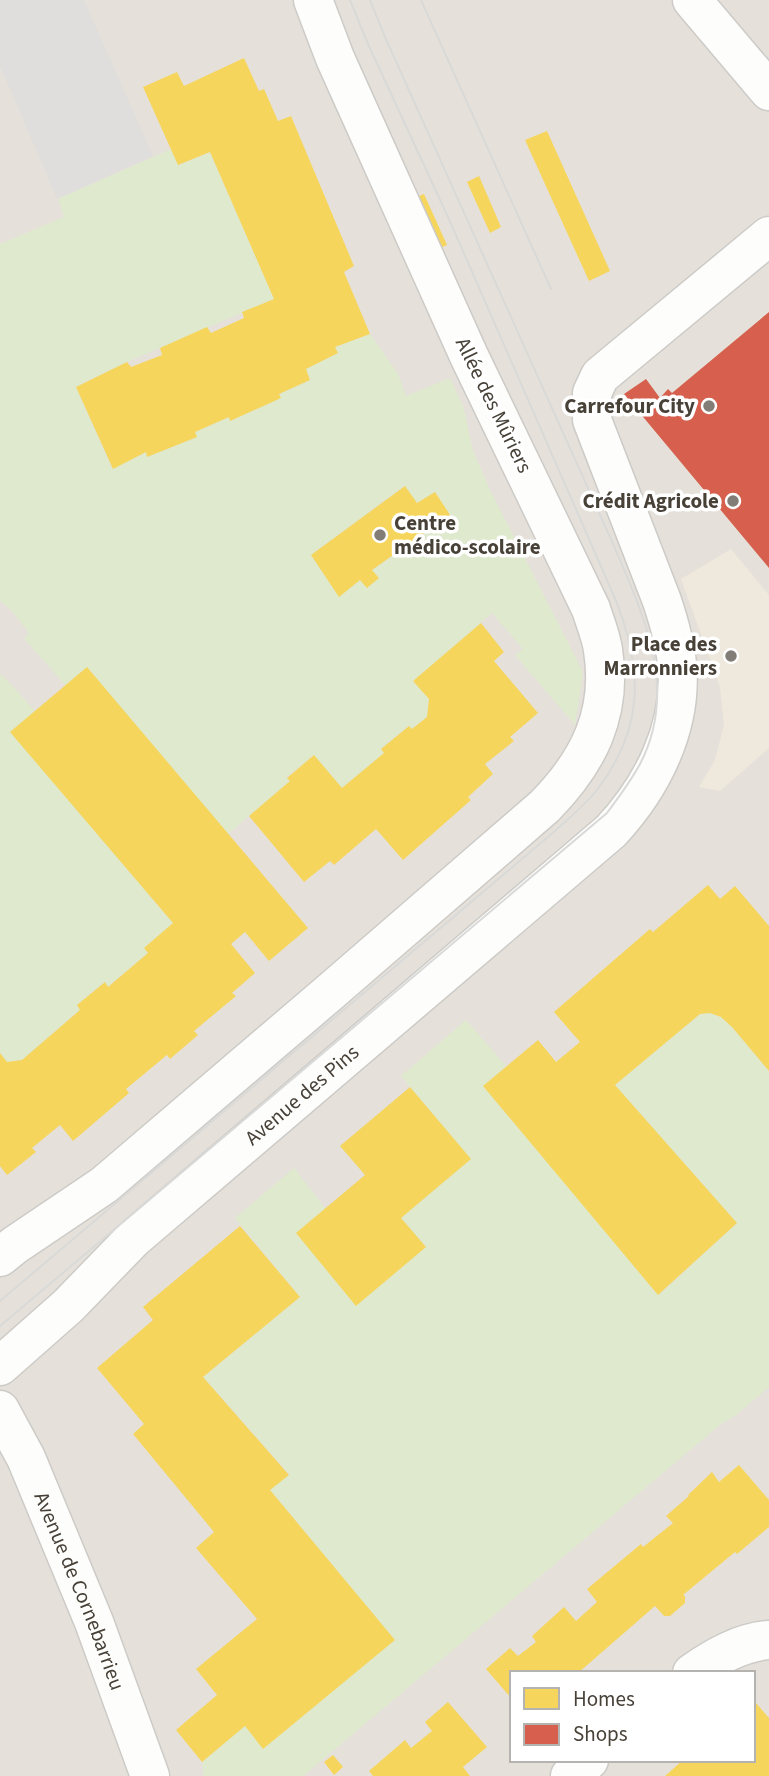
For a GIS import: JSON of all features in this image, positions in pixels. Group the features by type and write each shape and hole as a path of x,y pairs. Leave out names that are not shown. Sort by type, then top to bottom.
{"street":[{"name":"Allée des Mûriers","path":"0,1257 104,1185 545,806 560,791 583,757 599,724 605,688 603,650 591,609 469,356 335,58 313,0"},
{"path":"692,0 769,91"},
{"name":"Avenue des Pins","path":"0,1366 68,1306 133,1239 611,831 636,802 658,763 673,719 677,667 671,629 662,601 592,420 592,393 600,376 769,236"},
{"name":"Avenue de Cornebarrieu","path":"0,1410 26,1458 94,1622 150,1776"},
{"path":"695,1671 715,1657 742,1646 769,1640"},
{"path":"570,1776 587,1762"}],"shaded area":[{"path":"0,0 769,0 769,1776 0,1776"},
{"path":"0,0 84,0 153,156 57,199 0,66"},
{"path":"731,549 769,595 769,748 720,791 699,787 715,760 724,725 720,687 681,579"}],"green space":[{"path":"171,149 178,165 210,152 274,299 127,362 76,387 112,468 146,452 148,457 196,437 195,432 229,417 230,420 310,380 306,369 337,354 335,347 370,334 398,374 406,396 450,378 463,406 473,451 491,492 583,672 575,725 515,655 523,649 492,613 414,681 429,699 427,717 412,729 409,726 381,748 384,753 342,788 314,755 287,777 290,781 228,834 87,668 66,686 24,638 29,633 11,610 0,601 0,244 64,217 58,199","holes":["404,486 417,503 435,492 450,516 339,596 311,555"]},
{"path":"0,675 35,711 11,732 173,923 145,949 148,953 108,987 104,982 77,1005 80,1010 22,1060 7,1062 0,1053"},
{"path":"710,1013 721,1017 732,1027 769,1071 769,1387 721,1424 303,1776 204,1776 202,1762 245,1726 394,1640 270,1490 289,1474 203,1377 300,1297 235,1218 294,1168 325,1208 426,1247 401,1218 470,1159 401,1076 466,1020 506,1066 484,1086 659,1295 737,1223 615,1085 700,1014"}],"building: Homes":[{"path":"244,58 259,91 264,89 278,121 291,116 354,266 344,272 370,334 335,347 338,353 306,369 310,380 279,394 281,398 230,421 229,417 195,432 197,437 147,457 146,452 113,469 76,387 127,362 131,367 162,355 160,348 207,327 211,333 244,318 242,312 274,299 210,152 178,165 143,87 177,72 184,86"},
{"path":"547,131 610,271 589,281 525,140"},
{"path":"479,176 501,227 490,233 467,182"},
{"path":"424,194 447,245 435,250 411,199"},
{"name":"Centre médico-scolaire","path":"405,486 417,503 435,492 450,515 372,570 379,578 367,588 360,580 339,597 311,555"},
{"path":"481,623 504,652 494,661 538,713 510,737 514,741 485,764 493,774 468,797 471,800 403,860 376,829 334,865 330,861 304,882 249,816 290,781 287,778 314,755 342,788 384,753 381,749 409,726 412,729 427,717 429,699 413,681"},
{"path":"87,667 308,928 269,961 245,932 231,944 255,973 232,993 236,996 194,1031 198,1035 170,1059 167,1055 126,1089 129,1093 73,1141 60,1125 32,1148 36,1152 7,1175 0,1166 0,1053 7,1062 22,1060 80,1010 77,1005 105,982 108,987 148,953 144,948 173,923 10,732"},
{"path":"708,885 720,899 735,886 769,926 769,1071 732,1027 721,1017 710,1013 700,1014 615,1085 737,1223 658,1295 483,1086 538,1040 556,1062 580,1042 554,1012 650,929 653,932"},
{"path":"410,1087 471,1159 401,1218 426,1247 356,1306 296,1233 365,1175 340,1146"},
{"path":"240,1226 300,1297 203,1377 289,1475 270,1490 395,1640 263,1749 245,1726 202,1762 176,1730 217,1695 196,1669 257,1619 196,1548 214,1532 133,1434 144,1424 97,1368 153,1320 143,1307"},
{"path":"739,1465 769,1500 769,1527 683,1595 685,1603 670,1616 664,1616 655,1606 580,1671 510,1671 510,1697 486,1669 510,1648 518,1656 536,1642 532,1636 564,1607 576,1621 597,1602 587,1589 641,1544 643,1547 673,1523 666,1516 712,1472 719,1482"},
{"path":"448,1702 487,1747 463,1767 470,1776 373,1776 369,1771 405,1740 411,1748 432,1731 425,1722"},
{"path":"755,1704 769,1718 769,1776 665,1776 681,1762 755,1762"},
{"path":"333,1755 343,1767 334,1775 324,1762"}],"building: Shops":[{"name":"Carrefour City","path":"769,312 769,568 624,394 646,379 660,398 668,389 672,393"}],"tram line":[{"path":"0,1301 577,811 597,790 612,767 624,744 631,722 634,677 626,629 617,603 350,0"},
{"path":"0,1326 607,813 640,764 651,736 657,708 657,681 646,626 636,599 370,0"},
{"path":"421,0 551,289"}],"place":[{"name":"Carrefour City","path":"709,406"},
{"name":"Crédit Agricole","path":"733,501"},
{"name":"Centre médico-scolaire","path":"380,535"},
{"name":"Place des Marronniers","path":"731,656"}]}
